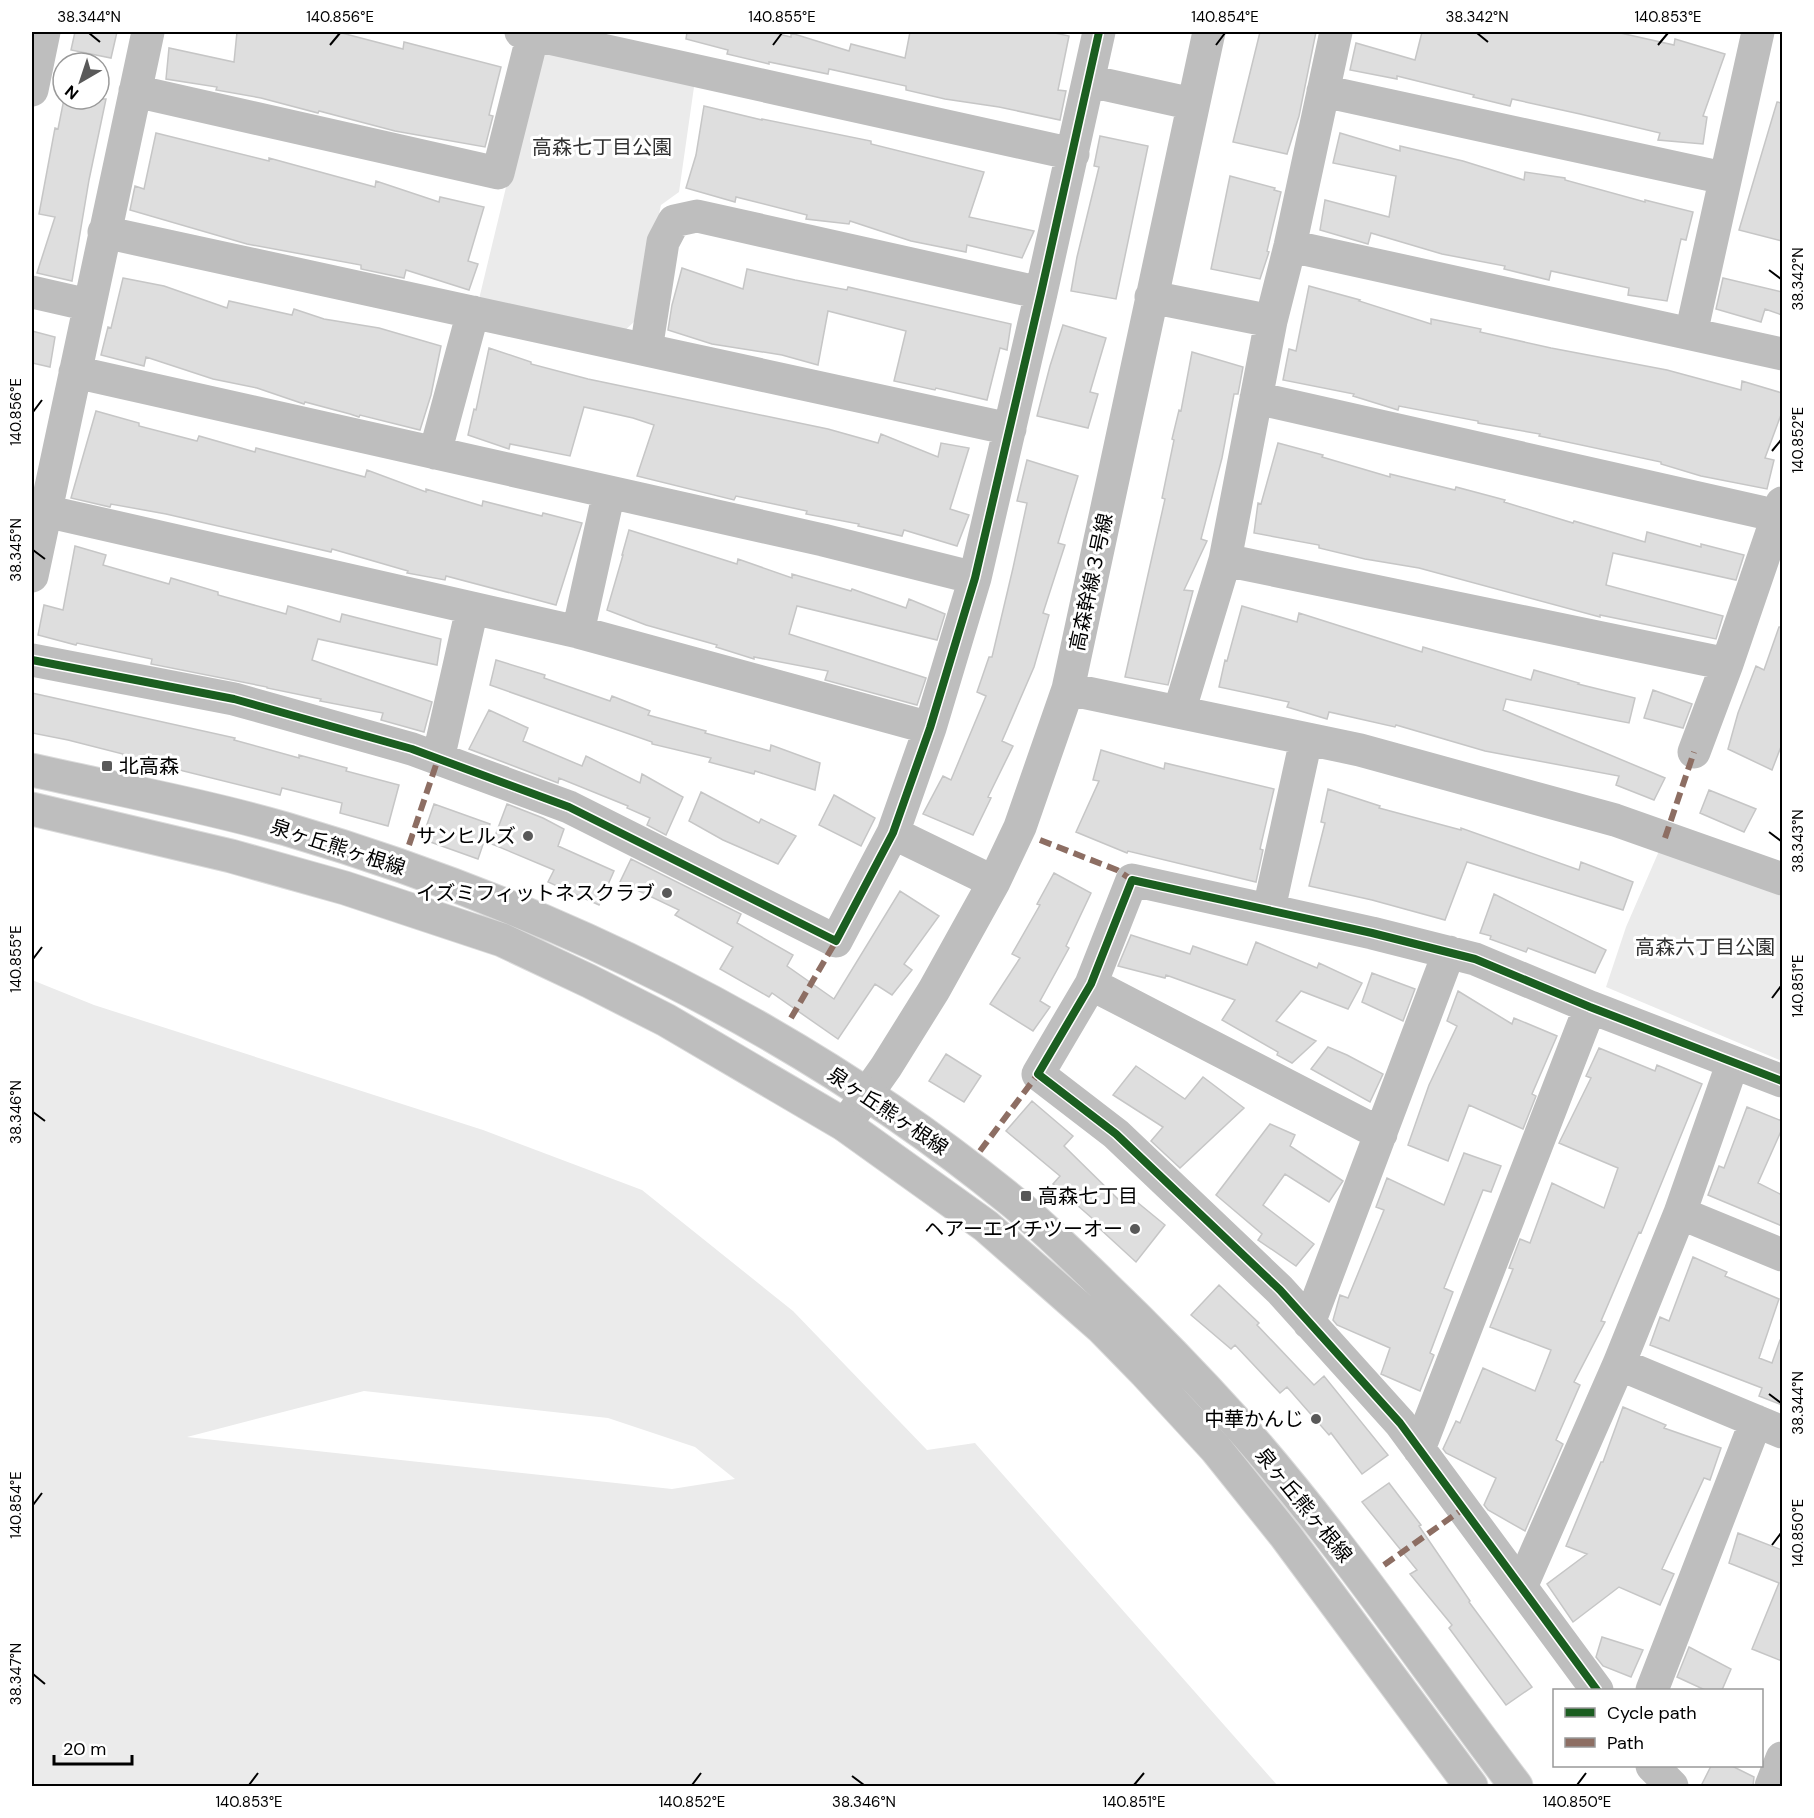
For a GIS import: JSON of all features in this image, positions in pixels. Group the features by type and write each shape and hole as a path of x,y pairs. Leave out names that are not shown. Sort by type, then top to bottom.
{"street":[{"path":"32,90 44,32"},
{"path":"32,576 148,32"},
{"path":"32,660 234,699 412,749 569,807 836,941 892,833 930,728 975,578 1099,32"},
{"name":"高森幹線３号線","path":"845,1125 934,990 994,882 1020,827 1068,689 1209,32"},
{"path":"1179,712 1225,560 1271,321 1290,246 1336,32"},
{"path":"1691,334 1758,32"},
{"path":"135,91 498,173 527,33 642,44 1072,154"},
{"path":"1089,81 1193,104"},
{"path":"1323,91 1724,178"},
{"path":"646,350 663,242 674,220 697,216 1041,293"},
{"path":"104,232 1010,429"},
{"path":"1290,246 1782,354"},
{"path":"32,292 89,305"},
{"path":"1151,297 1271,321"},
{"path":"435,453 473,312"},
{"path":"75,372 823,540 975,578"},
{"path":"1256,399 1780,509 1694,752"},
{"path":"578,632 609,492"},
{"path":"45,511 578,632 930,728"},
{"path":"1225,560 1727,664"},
{"path":"438,759 472,609"},
{"path":"1068,689 1360,750 1615,820 1782,879"},
{"path":"1269,909 1306,740"},
{"name":"泉ヶ丘熊ヶ根線","path":"32,770 196,805 286,829 402,866 525,914 667,977 751,1023 867,1093 923,1132 1014,1203 1146,1326 1235,1421 1300,1496 1516,1786"},
{"name":"泉ヶ丘熊ヶ根線","path":"32,809 231,856 356,891 502,940 666,1020 845,1125 986,1226 1101,1327 1145,1372 1216,1449 1285,1535 1471,1786"},
{"path":"892,833 994,882"},
{"path":"1596,1689 1400,1423 1280,1290 1116,1134 1038,1074 1091,984 1132,880 1269,909 1475,959 1590,1007 1782,1081"},
{"path":"1309,1323 1449,952"},
{"path":"1091,984 1381,1134"},
{"path":"1419,1449 1590,1007"},
{"path":"1521,1587 1618,1364 1680,1213 1733,1062"},
{"path":"1680,1213 1782,1255"},
{"path":"1618,1364 1769,1427 1652,1689"},
{"path":"1771,1786 1782,1758"},
{"path":"1653,1767 1672,1786"}],"green space":[{"name":"高森七丁目公園","path":"553,47 695,80 679,192 661,205 635,321 621,334 479,299 537,59"},
{"name":"高森六丁目公園","path":"1659,851 1782,895 1782,1061 1606,987 1626,927"},
{"path":"32,980 94,1005 483,1130 642,1190 793,1311 927,1450 975,1443 1278,1786 32,1786","holes":["364,1391 608,1418 695,1447 735,1479 672,1489 187,1437"]}],"building":[{"path":"75,32 117,32 111,58 111,51 71,50"},
{"path":"237,32 338,32 403,49 404,42 501,67 489,115 493,116 485,147 395,131 319,111 318,113 261,98 216,90 217,87 166,79 169,48 234,62"},
{"path":"687,32 770,32 791,37 791,33 849,51 851,44 905,58 910,32 1050,32 1069,36 1058,90 1066,91 1060,120 999,107 945,99 906,90 906,86 829,69 828,74 769,62 769,64 727,54 728,50 686,39"},
{"path":"1260,32 1316,32 1299,116 1287,154 1233,142"},
{"path":"1422,32 1616,32 1674,45 1675,39 1725,54 1703,116 1707,117 1703,144 1658,140 1660,133 1580,114 1512,99 1510,106 1397,76 1397,79 1350,70 1356,43 1415,60"},
{"path":"1777,102 1782,103 1782,241 1739,230"},
{"path":"704,106 762,120 871,141 871,144 984,172 969,217 1034,231 1022,258 967,245 966,252 911,241 850,221 849,224 806,219 807,215 736,197 735,202 686,188 696,155"},
{"path":"62,111 103,111 72,281 37,273 55,217 39,214 55,128 58,129"},
{"path":"156,133 269,161 269,158 375,187 376,181 439,202 440,197 484,207 468,261 478,264 469,290 406,270 404,278 361,269 361,265 247,244 130,210 135,186 144,189"},
{"path":"1340,133 1400,151 1400,146 1463,161 1524,180 1525,172 1565,178 1565,180 1645,202 1645,200 1693,212 1686,240 1681,239 1667,301 1628,295 1629,288 1551,271 1549,280 1504,269 1505,266 1442,254 1371,233 1368,244 1320,230 1325,200 1389,217 1396,176 1333,163"},
{"path":"1100,136 1148,146 1116,299 1071,291 1099,167 1094,166"},
{"path":"1230,176 1275,188 1274,190 1281,192 1267,251 1269,252 1260,279 1211,269"},
{"path":"682,268 743,289 747,269 847,290 848,287 1011,324 1007,350 1000,348 987,400 894,381 906,331 828,311 818,365 782,355 712,344 668,330"},
{"path":"123,278 164,286 227,308 229,301 292,315 294,309 324,319 379,328 441,346 431,395 420,430 305,402 304,404 257,388 213,379 146,357 144,366 101,355 108,327 111,328"},
{"path":"1723,278 1782,292 1782,315 1765,309 1761,322 1716,309"},
{"path":"1309,286 1431,324 1431,319 1481,329 1480,332 1551,348 1667,370 1741,390 1742,381 1782,393 1782,412 1765,458 1774,460 1767,489 1701,476 1661,464 1661,462 1539,436 1540,434 1399,406 1398,410 1353,396 1354,394 1283,380 1289,349 1296,351"},
{"path":"1063,325 1106,338 1090,392 1098,394 1088,428 1037,416"},
{"path":"32,331 55,337 50,367 32,363"},
{"path":"489,348 531,362 531,364 588,379 828,429 878,443 881,434 938,457 941,443 969,448 950,509 969,515 957,546 904,530 902,536 858,526 859,524 806,514 807,511 736,496 734,500 637,476 654,425 584,407 570,456 510,444 509,449 468,435 474,409 476,410"},
{"path":"1192,352 1243,367 1238,394 1234,394 1222,458 1201,539 1207,541 1184,590 1193,591 1168,685 1125,677 1165,499 1162,498 1174,440 1172,439 1179,410 1181,411"},
{"path":"96,411 139,423 139,426 197,441 199,436 255,452 256,448 365,477 367,470 426,492 426,489 482,506 483,501 542,516 543,513 582,523 556,605 446,576 445,580 407,573 408,571 332,549 331,552 166,514 111,504 110,507 71,498"},
{"path":"1278,443 1390,477 1390,474 1455,490 1456,487 1505,500 1504,502 1573,523 1574,521 1645,542 1647,532 1701,547 1701,544 1744,555 1736,580 1613,553 1606,585 1723,616 1716,639 1600,615 1600,617 1419,568 1365,559 1319,548 1319,545 1254,533 1258,503 1261,504"},
{"path":"1027,460 1078,476 1058,543 1065,545 1043,613 1049,615 1034,667 1002,741 1013,746 988,797 991,798 973,835 923,814 943,776 951,780 986,696 977,692 989,657 992,657 1013,568 1027,503 1017,501"},
{"path":"629,530 737,564 738,559 792,578 792,574 851,591 852,589 906,608 909,599 945,614 937,640 797,606 789,634 926,678 917,705 825,680 828,671 754,657 754,659 716,647 717,645 646,625 607,610"},
{"path":"75,546 106,555 103,565 169,584 171,578 218,592 218,595 286,614 288,606 340,622 342,614 441,639 437,665 318,639 312,660 432,702 424,732 381,720 383,713 151,664 152,659 77,643 76,645 38,635 44,605 63,610"},
{"path":"1242,606 1297,622 1299,613 1422,652 1423,647 1531,680 1534,670 1635,698 1629,723 1506,699 1503,710 1665,778 1654,800 1616,785 1619,776 1485,751 1396,725 1395,727 1329,712 1327,719 1287,707 1289,702 1219,687"},
{"path":"1779,627 1782,627 1782,744 1772,770 1728,749 1738,713 1756,666 1764,670"},
{"path":"496,660 545,675 544,678 610,701 612,696 650,711 648,715 770,751 771,745 820,763 815,790 755,771 754,774 709,762 711,758 652,744 652,742 490,685"},
{"path":"1653,690 1692,704 1683,728 1644,718"},
{"path":"32,693 235,738 234,740 299,758 299,755 347,768 346,771 399,785 388,826 340,813 342,803 282,788 280,795 68,740 32,733"},
{"path":"489,710 528,728 523,741 582,766 586,756 640,783 642,774 683,797 666,835 647,825 650,818 627,808 628,806 559,778 558,783 469,749"},
{"path":"1101,750 1164,769 1165,763 1274,789 1260,849 1263,850 1256,882 1128,851 1127,853 1076,832 1099,781 1093,780"},
{"path":"1328,789 1380,806 1379,808 1461,830 1461,828 1579,870 1581,862 1633,882 1623,910 1467,862 1445,920 1309,886 1325,823 1321,822"},
{"path":"1709,790 1756,809 1744,832 1700,813"},
{"path":"701,792 759,823 761,819 796,836 778,864 723,840 689,821"},
{"path":"834,795 875,818 861,846 819,825"},
{"path":"434,804 490,824 478,859 422,839"},
{"path":"507,804 564,829 558,846 614,871 599,905 548,882 554,870 492,844"},
{"path":"631,859 741,914 737,923 793,955 787,966 834,999 900,891 939,916 904,964 912,970 892,995 875,984 838,1039 772,993 769,997 720,969 733,947 675,915 679,910 620,882"},
{"path":"1054,873 1091,893 1066,946 1069,948 1040,1001 1050,1007 1033,1031 990,1004 1020,958 1012,954 1040,905 1037,904"},
{"path":"1494,894 1606,950 1595,973 1528,948 1526,952 1480,933"},
{"path":"1131,935 1190,954 1193,946 1247,965 1256,942 1317,968 1319,963 1362,983 1348,1009 1301,991 1276,1021 1316,1041 1292,1063 1277,1055 1278,1052 1222,1020 1235,1000 1166,975 1165,978 1118,966"},
{"path":"1372,973 1415,989 1403,1021 1362,1002"},
{"path":"1458,991 1512,1024 1514,1018 1557,1036 1532,1094 1536,1096 1523,1129 1469,1105 1448,1161 1408,1145 1429,1085 1457,1026 1447,1021"},
{"path":"1328,1047 1383,1074 1370,1102 1311,1069"},
{"path":"1599,1048 1655,1071 1657,1065 1702,1084 1641,1233 1639,1232 1601,1321 1605,1322 1574,1382 1580,1385 1556,1440 1563,1444 1525,1531 1488,1510 1484,1505 1496,1478 1446,1453 1443,1449 1456,1421 1460,1423 1483,1368 1535,1391 1551,1350 1490,1327 1513,1269 1509,1268 1520,1239 1530,1243 1552,1183 1604,1208 1618,1168 1559,1143 1591,1078 1586,1076"},
{"path":"946,1054 981,1076 964,1102 929,1081"},
{"path":"1136,1066 1185,1099 1203,1077 1244,1108 1180,1168 1151,1141 1163,1127 1113,1095"},
{"path":"1032,1101 1073,1136 1064,1146 1120,1201 1126,1193 1165,1225 1136,1262 1099,1228 1101,1226 1053,1184 1060,1176 1006,1131"},
{"path":"1747,1107 1782,1121 1782,1129 1758,1183 1782,1195 1782,1226 1708,1195 1719,1166 1724,1168"},
{"path":"1270,1124 1295,1135 1290,1146 1343,1181 1329,1202 1285,1174 1263,1205 1314,1244 1296,1266 1258,1240 1262,1234 1216,1195"},
{"path":"1464,1153 1501,1166 1491,1192 1483,1190 1444,1288 1453,1292 1430,1353 1434,1355 1420,1391 1381,1374 1390,1348 1337,1325 1333,1320 1340,1295 1348,1298 1384,1210 1376,1207 1387,1178 1444,1205"},
{"path":"1693,1257 1727,1272 1725,1276 1779,1299 1759,1358 1772,1363 1780,1340 1782,1340 1782,1405 1759,1396 1762,1388 1650,1345 1660,1317 1669,1321"},
{"path":"1219,1285 1259,1323 1257,1325 1314,1385 1324,1376 1388,1455 1362,1474 1331,1433 1329,1435 1287,1387 1280,1393 1235,1345 1231,1349 1191,1315"},
{"path":"1623,1407 1666,1425 1664,1428 1721,1448 1710,1480 1704,1478 1662,1569 1674,1574 1660,1605 1619,1587 1573,1622 1547,1584 1587,1554 1566,1546 1601,1462 1603,1462"},
{"path":"1389,1483 1421,1525 1419,1526 1469,1602 1532,1687 1506,1705 1449,1628 1452,1625 1410,1574 1417,1570 1362,1502"},
{"path":"1738,1533 1782,1550 1782,1661 1752,1649 1779,1583 1729,1563"},
{"path":"1602,1637 1643,1650 1631,1677 1603,1666 1596,1657"},
{"path":"1689,1647 1731,1669 1722,1689 1703,1689 1677,1677"},
{"path":"1710,1767 1734,1767 1754,1777 1753,1786 1701,1786"}],"marked path":[{"path":"1665,838 1694,752"},
{"path":"409,845 438,759"},
{"path":"1040,840 1117,870 1132,880"},
{"path":"791,1018 836,941"},
{"path":"980,1151 1038,1074"},
{"path":"1384,1565 1463,1509"}],"cycle path":[{"path":"32,660 234,699 412,749 569,807 836,941 893,833 930,728 975,578 1099,32"},
{"path":"1596,1689 1400,1423 1280,1290 1116,1134 1038,1074 1091,984 1132,880 1372,933 1475,959 1590,1007 1782,1081"}],"place":[{"name":"北高森","path":"107,766"},
{"name":"サンヒルズ","path":"528,836"},
{"name":"イズミフィットネスクラブ","path":"667,893"},
{"name":"高森七丁目","path":"1026,1196"},
{"name":"ヘアーエイチツーオー","path":"1135,1229"},
{"name":"中華かんじ","path":"1316,1419"}]}
